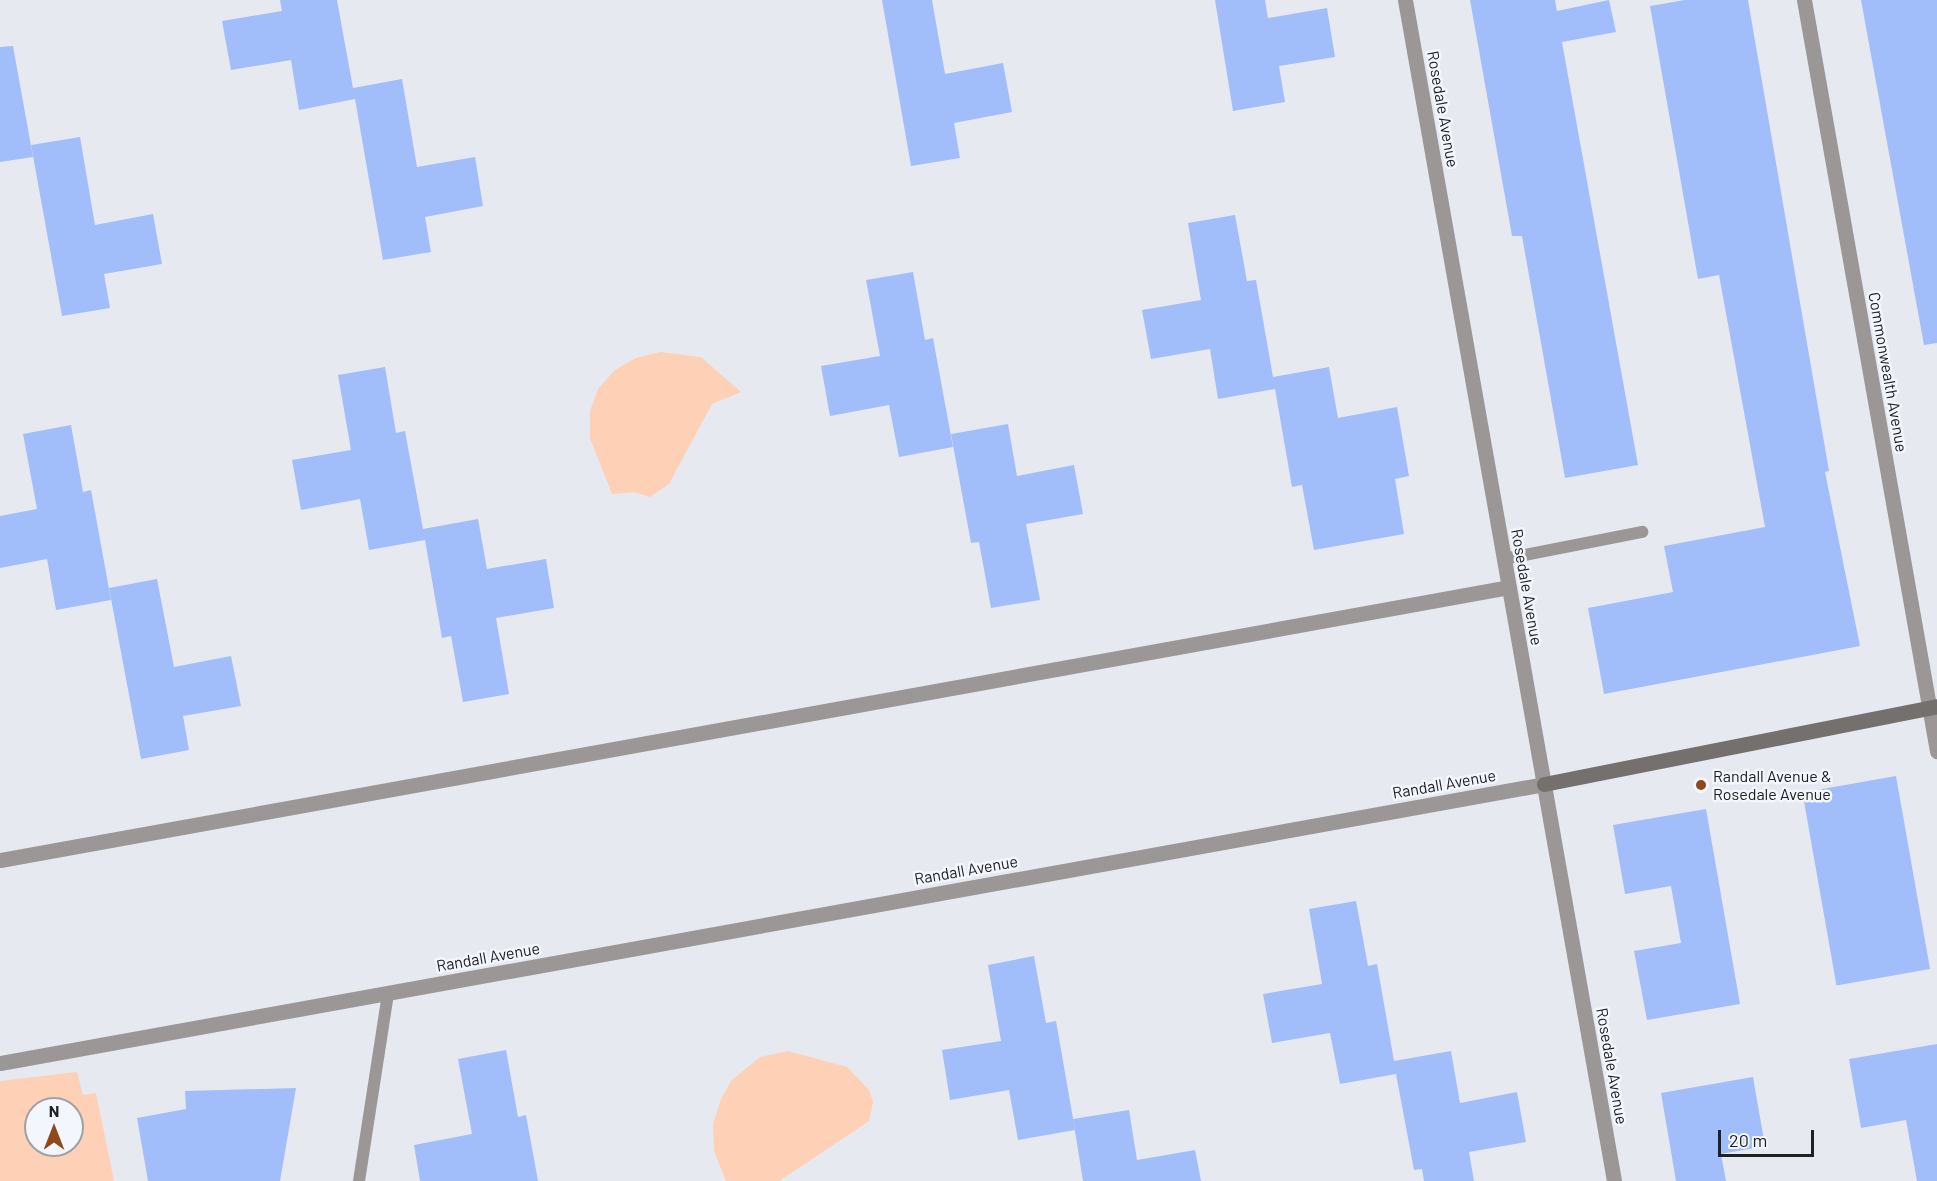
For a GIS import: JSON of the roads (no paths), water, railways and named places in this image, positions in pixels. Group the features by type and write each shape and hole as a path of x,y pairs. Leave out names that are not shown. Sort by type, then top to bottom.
{"street":[{"name":"Rosedale Avenue","path":"1406,0 1614,1181"},
{"name":"Commonwealth Avenue","path":"1804,0 1933,707 1937,751"},
{"path":"0,860 1509,587"},
{"name":"Randall Avenue","path":"0,1063 1544,784 1933,707"}],"lane":[{"path":"1504,559 1642,532"},
{"path":"359,1181 388,993"}],"place":[{"name":"Randall Avenue & Rosedale Avenue","path":"1701,785"}]}
